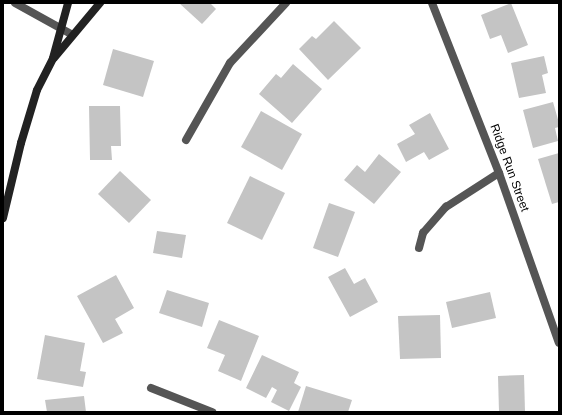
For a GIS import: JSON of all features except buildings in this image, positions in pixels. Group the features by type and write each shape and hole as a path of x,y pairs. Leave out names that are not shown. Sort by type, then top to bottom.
{"main road":[{"path":"3,218 21,143 37,90 53,58 60,27 68,3"},
{"path":"53,58 100,3"}],"street":[{"path":"15,3 73,35"},
{"path":"186,140 230,63 286,3"},
{"name":"Ridge Run Street","path":"432,3 499,173 559,343"},
{"path":"419,248 423,233 446,207 499,173"},
{"path":"151,388 212,412"}]}
